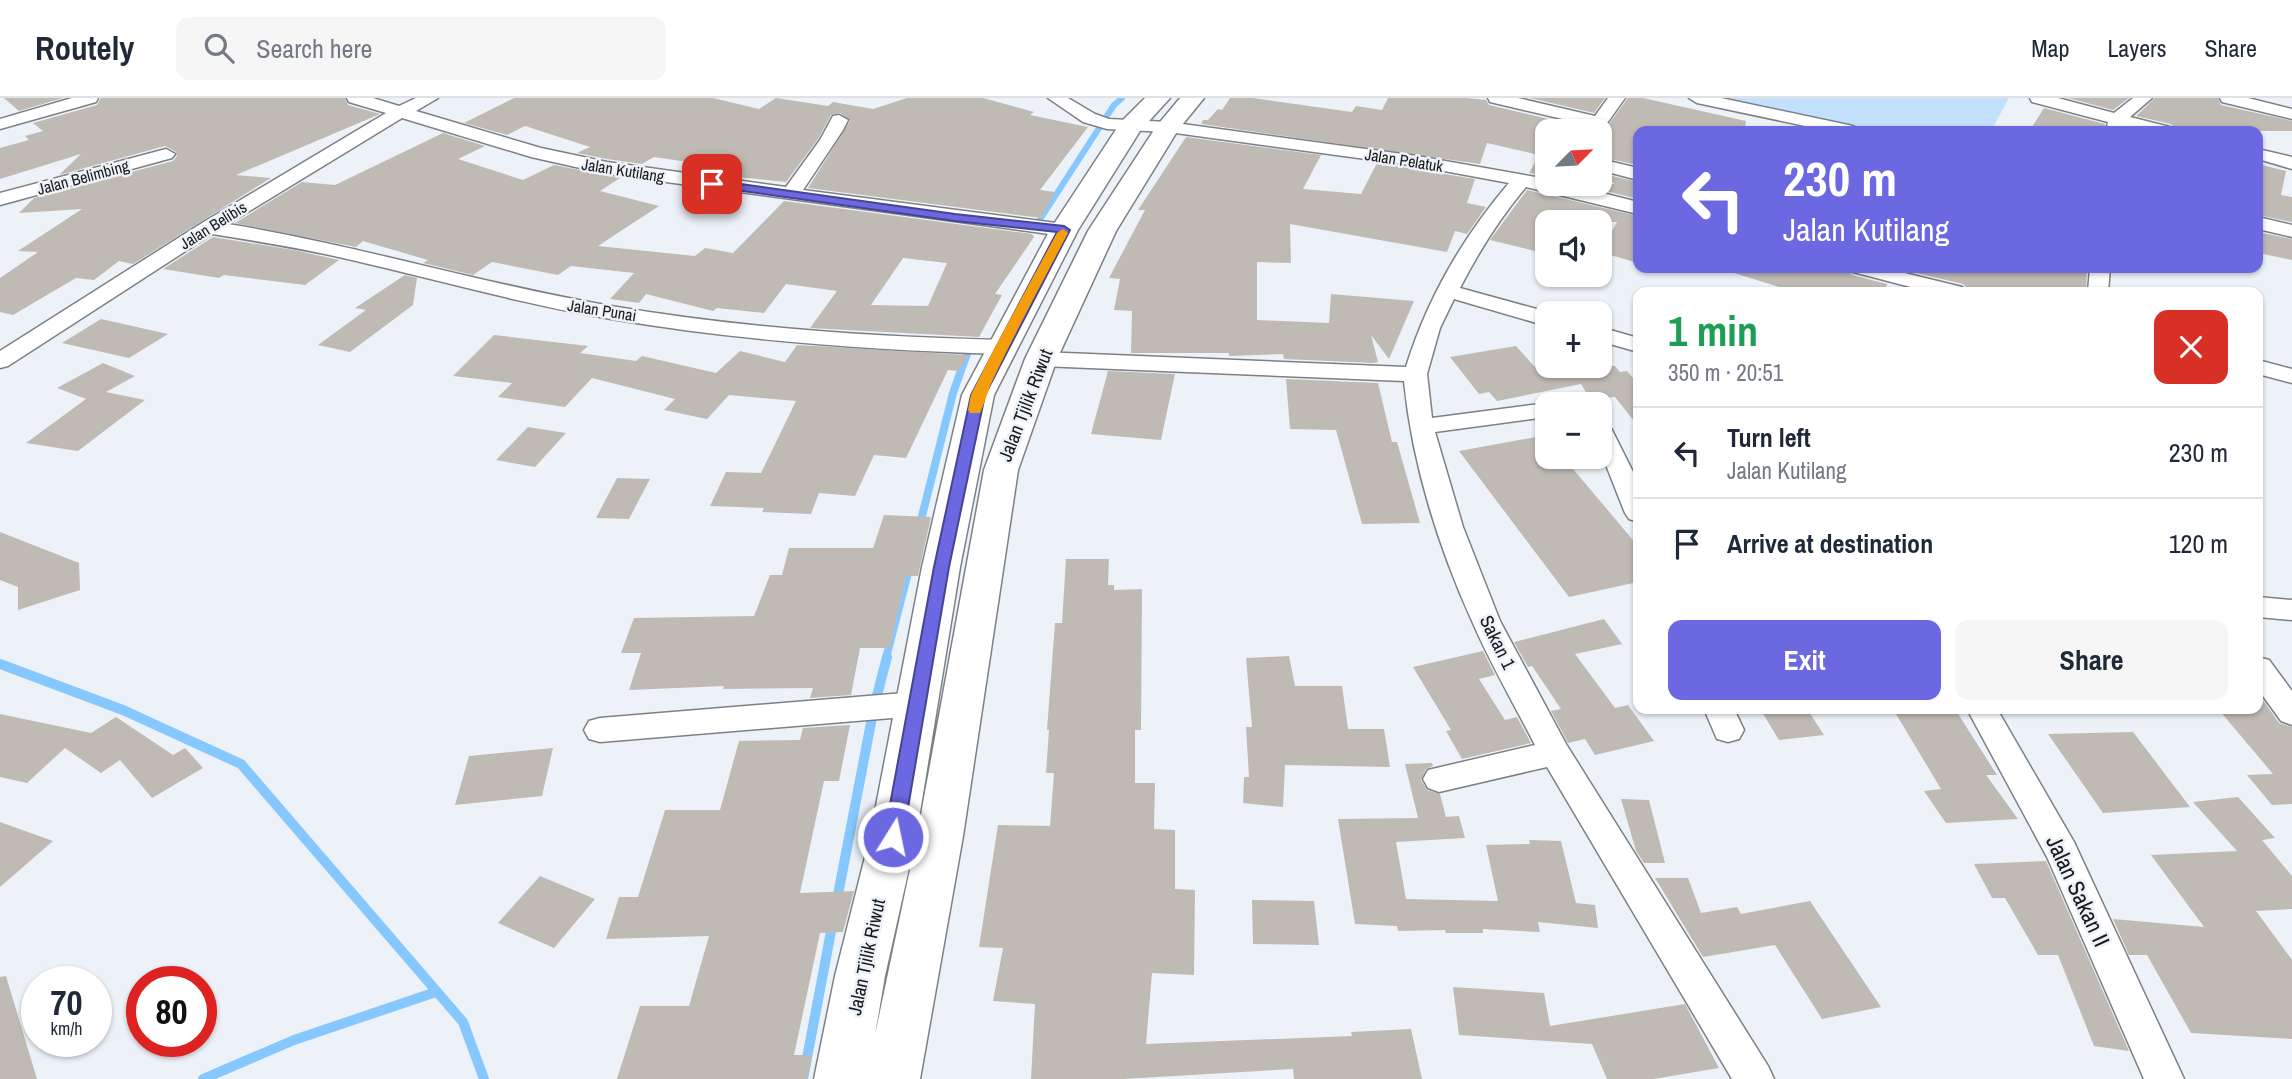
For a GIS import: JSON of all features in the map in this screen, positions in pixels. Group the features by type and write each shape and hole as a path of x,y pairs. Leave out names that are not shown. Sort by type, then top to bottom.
{"highway":[{"name":"Jalan Tjilik Riwut","path":"893,1079 917,837 916,704 941,567 978,395 1064,230 1130,127 1192,98"},
{"name":"Jalan Tjilik Riwut","path":"841,1079 860,976 917,837 1001,470 1041,359 1163,112"}],"street":[{"path":"0,124 89,98"},
{"name":"Jalan Kutilang","path":"355,98 572,162 791,195 1064,230"},
{"name":"Jalan Belibis","path":"0,361 209,227 401,111 430,98"},
{"path":"1056,98 1089,118 1130,127"},
{"path":"1496,98 1568,119"},
{"path":"1602,119 1617,98"},
{"path":"1697,98 1829,126"},
{"path":"2038,98 2116,125 2144,98"},
{"path":"2228,98 2292,114"},
{"name":"Jalan Pelatuk","path":"1163,112 1535,182"},
{"path":"791,195 807,167 829,142 839,120"},
{"name":"Jalan Belimbing","path":"0,199 166,154"},
{"path":"2263,156 2292,163"},
{"path":"1612,168 1633,173"},
{"name":"Sakan 1","path":"1522,180 1467,254 1429,328 1415,374 1421,427 1450,527 1486,621 1555,753 1754,1079"},
{"name":"Jalan Pelatuk","path":"1595,196 1633,207"},
{"path":"2263,224 2292,231"},
{"name":"Jalan Punai","path":"209,227 312,245 556,303 740,330 906,345 1002,347"},
{"path":"1880,273 1934,287"},
{"path":"1448,290 1535,315"},
{"path":"1612,337 1633,344"},
{"path":"1041,359 1415,374"},
{"path":"2263,368 2292,376"},
{"path":"1421,427 1535,412"},
{"path":"1612,450 1633,501"},
{"path":"2263,607 2292,610"},
{"path":"2263,675 2292,713"},
{"path":"600,730 916,704"},
{"name":"Jalan Sakan II","path":"1985,714 2062,852 2164,1079"},
{"path":"1439,779 1555,753"}],"shaded area":[{"path":"1715,98 2009,98 1994,126 1849,126"}],"building":[{"path":"4,98 63,98 19,111"},
{"path":"101,98 345,98 348,105 380,114 236,175 271,178 133,264 119,261 94,280 76,278 13,315 0,312 0,278 38,252 18,251 82,209 19,213 34,198 173,161 177,156 176,152 165,146 59,175 81,154 0,179 0,148 29,140 25,136 43,131 33,123 97,105"},
{"path":"514,98 713,98 759,109 776,98 828,106 833,102 873,109 907,98 983,98 1034,112 1030,115 1088,127 1040,190 1055,192 1041,218 808,188 850,121 840,113 831,115 818,139 786,182 728,176 735,169 654,157 642,164 607,159 577,153 590,147 525,126 507,135 464,123"},
{"path":"1230,98 1253,98 1352,112 1356,106 1382,110 1388,98 1467,98 1486,100 1489,105 1549,119 1535,119 1535,154 1487,143 1480,164 1201,124 1218,109 1222,110"},
{"path":"1530,98 1605,98 1594,113"},
{"path":"1628,98 1643,98 1746,121 1746,126 1633,126 1633,164 1612,160 1612,120"},
{"path":"2068,98 2129,98 2113,110"},
{"path":"2155,98 2218,98 2221,105 2292,121 2292,131 2263,131 2263,126 2173,126 2136,116"},
{"path":"2044,108 2105,124 2105,126 2033,126"},
{"path":"443,133 485,146 458,159 523,180 554,165 620,178 600,191 659,206 598,246 695,256 705,248 733,253 784,201 1032,234 1034,237 995,294 1002,295 979,337 810,328 837,291 786,284 764,313 717,308 713,311 646,294 639,303 610,299 634,273 571,266 558,275 492,262 473,275 423,263 428,260 363,241 356,247 235,223 302,182 335,185","holes":["903,258 947,263 928,306 871,305"]},
{"path":"1186,137 1321,155 1303,189 1361,194 1377,163 1475,179 1467,203 1486,207 1467,234 1455,231 1447,252 1290,224 1291,263 1257,262 1257,320 1329,323 1331,294 1414,301 1389,359 1371,335 1378,362 1374,363 1284,359 1283,354 1229,356 1229,353 1131,353 1132,311 1114,310 1120,279 1109,278 1145,210 1138,210"},
{"path":"1535,162 1535,174 1529,173"},
{"path":"2263,165 2286,171 2281,195 2292,197 2292,222 2263,216"},
{"path":"1612,176 1633,181 1633,198 1612,193"},
{"path":"1527,190 1535,192 1535,196 1553,196 1633,215 1633,262 1612,255 1612,231 1617,222 1612,222 1612,210 1535,210 1535,251 1490,240"},
{"path":"2263,233 2292,239 2292,260 2263,254"},
{"path":"213,237 339,260 305,285 224,275 219,278 163,269"},
{"path":"1734,273 1851,273 1887,284 1886,287 1779,287"},
{"path":"1916,273 2087,273 2086,287 1966,287"},
{"path":"405,275 417,278 413,305 350,352 318,345 366,310 355,308"},
{"path":"101,319 168,334 129,358 62,343"},
{"path":"494,335 588,346 580,353 636,361 642,356 716,373 740,351 785,362 797,345 968,355 959,371 948,370 906,458 874,455 855,496 819,493 811,514 762,512 764,508 710,506 726,472 761,473 796,401 729,395 707,419 664,410 675,399 592,378 565,407 498,397 512,383 453,376"},
{"path":"1516,346 1535,366 1535,378 1612,378 1612,366 1620,372 1627,371 1633,378 1633,420 1615,397 1612,397 1612,392 1586,392 1581,384 1497,401 1489,392 1479,394 1450,357"},
{"path":"103,363 135,376 106,392 145,400 78,451 26,443 86,399 57,388"},
{"path":"1108,371 1175,374 1161,440 1091,434"},
{"path":"1286,379 1378,383 1392,442 1397,442 1420,523 1362,524 1336,430 1290,429"},
{"path":"528,427 566,433 535,467 496,460"},
{"path":"1535,437 1535,469 1573,469 1633,540 1633,583 1569,597 1459,451"},
{"path":"617,478 650,479 629,519 596,518"},
{"path":"884,515 931,517 918,576 906,576 890,648 860,648 851,695 810,698 813,688 723,689 724,686 629,690 641,653 621,653 634,618 754,616 770,575 782,575 789,548 873,548"},
{"path":"0,532 79,563 80,590 18,610 18,587 0,580"},
{"path":"1066,559 1109,559 1108,585 1114,585 1114,590 1142,589 1141,730 1135,730 1135,783 1155,783 1154,829 1175,830 1175,889 1195,890 1194,975 1152,973 1146,1044 1352,1036 1351,1032 1411,1029 1422,1079 1294,1079 1293,1069 1124,1079 1031,1079 1035,1004 993,1001 1003,948 979,947 998,825 1050,826 1054,773 1046,773 1047,730 1055,623 1062,623"},
{"path":"1604,619 1622,644 1575,654 1615,708 1628,705 1654,741 1595,755 1585,739 1568,743 1551,711 1561,709 1532,666 1528,667 1514,642"},
{"path":"1483,651 1495,675 1479,679 1505,720 1517,717 1531,743 1462,759 1446,731 1451,730 1413,667"},
{"path":"1289,656 1295,686 1342,686 1348,729 1384,729 1390,767 1285,765 1283,807 1243,803 1244,777 1249,777 1246,727 1252,727 1246,658"},
{"path":"2263,700 2279,723 2292,727 2292,804 2272,805 2247,775 2273,774 2222,714 2263,714"},
{"path":"0,714 91,733 116,717 173,755 185,748 203,768 152,798 120,760 101,773 65,748 27,783 0,777"},
{"path":"1763,714 1810,714 1824,735 1779,740"},
{"path":"1896,714 1958,714 1997,775 1986,775 2018,819 1946,823 1924,791 1941,789"},
{"path":"850,725 839,781 824,781 800,893 854,891 843,932 820,933 794,1055 812,1055 807,1079 617,1079 640,1006 689,1006 709,936 606,939 619,897 638,897 665,810 720,810 739,741 800,740 803,728"},
{"path":"2133,732 2190,807 2103,813 2048,734"},
{"path":"553,748 542,796 455,805 469,756"},
{"path":"1432,763 1433,766 1426,769 1421,780 1427,790 1440,794 1446,817 1459,816 1465,838 1396,842 1406,899 1498,901 1486,845 1530,844 1529,840 1561,841 1576,903 1595,905 1598,928 1538,922 1540,932 1483,929 1483,933 1446,933 1445,930 1398,931 1397,926 1355,924 1338,819 1418,818 1405,764"},
{"path":"2238,797 2275,838 2262,840 2292,876 2292,909 2256,911 2292,960 2292,1039 2191,1033 2147,955 2129,955 2113,919 2204,927 2151,855 2237,851 2193,802"},
{"path":"1621,799 1649,800 1665,863 1644,863 1636,851"},
{"path":"0,822 53,841 0,887"},
{"path":"2046,861 2129,1051 2094,1046 2058,955 2038,955 2005,898 1992,898 1974,864"},
{"path":"540,876 595,899 554,948 498,923"},
{"path":"1655,878 1688,878 1701,913 1737,907 1741,914 1810,901 1881,1007 1822,1019 1775,945 1703,957"},
{"path":"1252,900 1314,901 1319,945 1253,944"},
{"path":"6,976 21,1026 21,1057 30,1057 37,1079 0,1079 0,977"},
{"path":"1453,987 1544,993 1550,1026 1685,1004 1719,1068 1654,1079 1607,1079 1592,1044 1459,1035"}],"waterway":[{"path":"1039,221 1114,105 1122,98"},
{"path":"919,528 953,393 968,351"},
{"path":"886,658 910,565"},
{"path":"837,900 874,707 887,657"},
{"path":"0,664 123,710 241,764 463,1022 484,1079"},
{"path":"803,1079 833,921"},
{"path":"203,1079 294,1040 436,992"}],"slow traffic":[{"path":"975,410 978,395 1063,233"}],"route":[{"path":"712,184 955,218 1064,230 978,395 941,567 893,837"}]}
